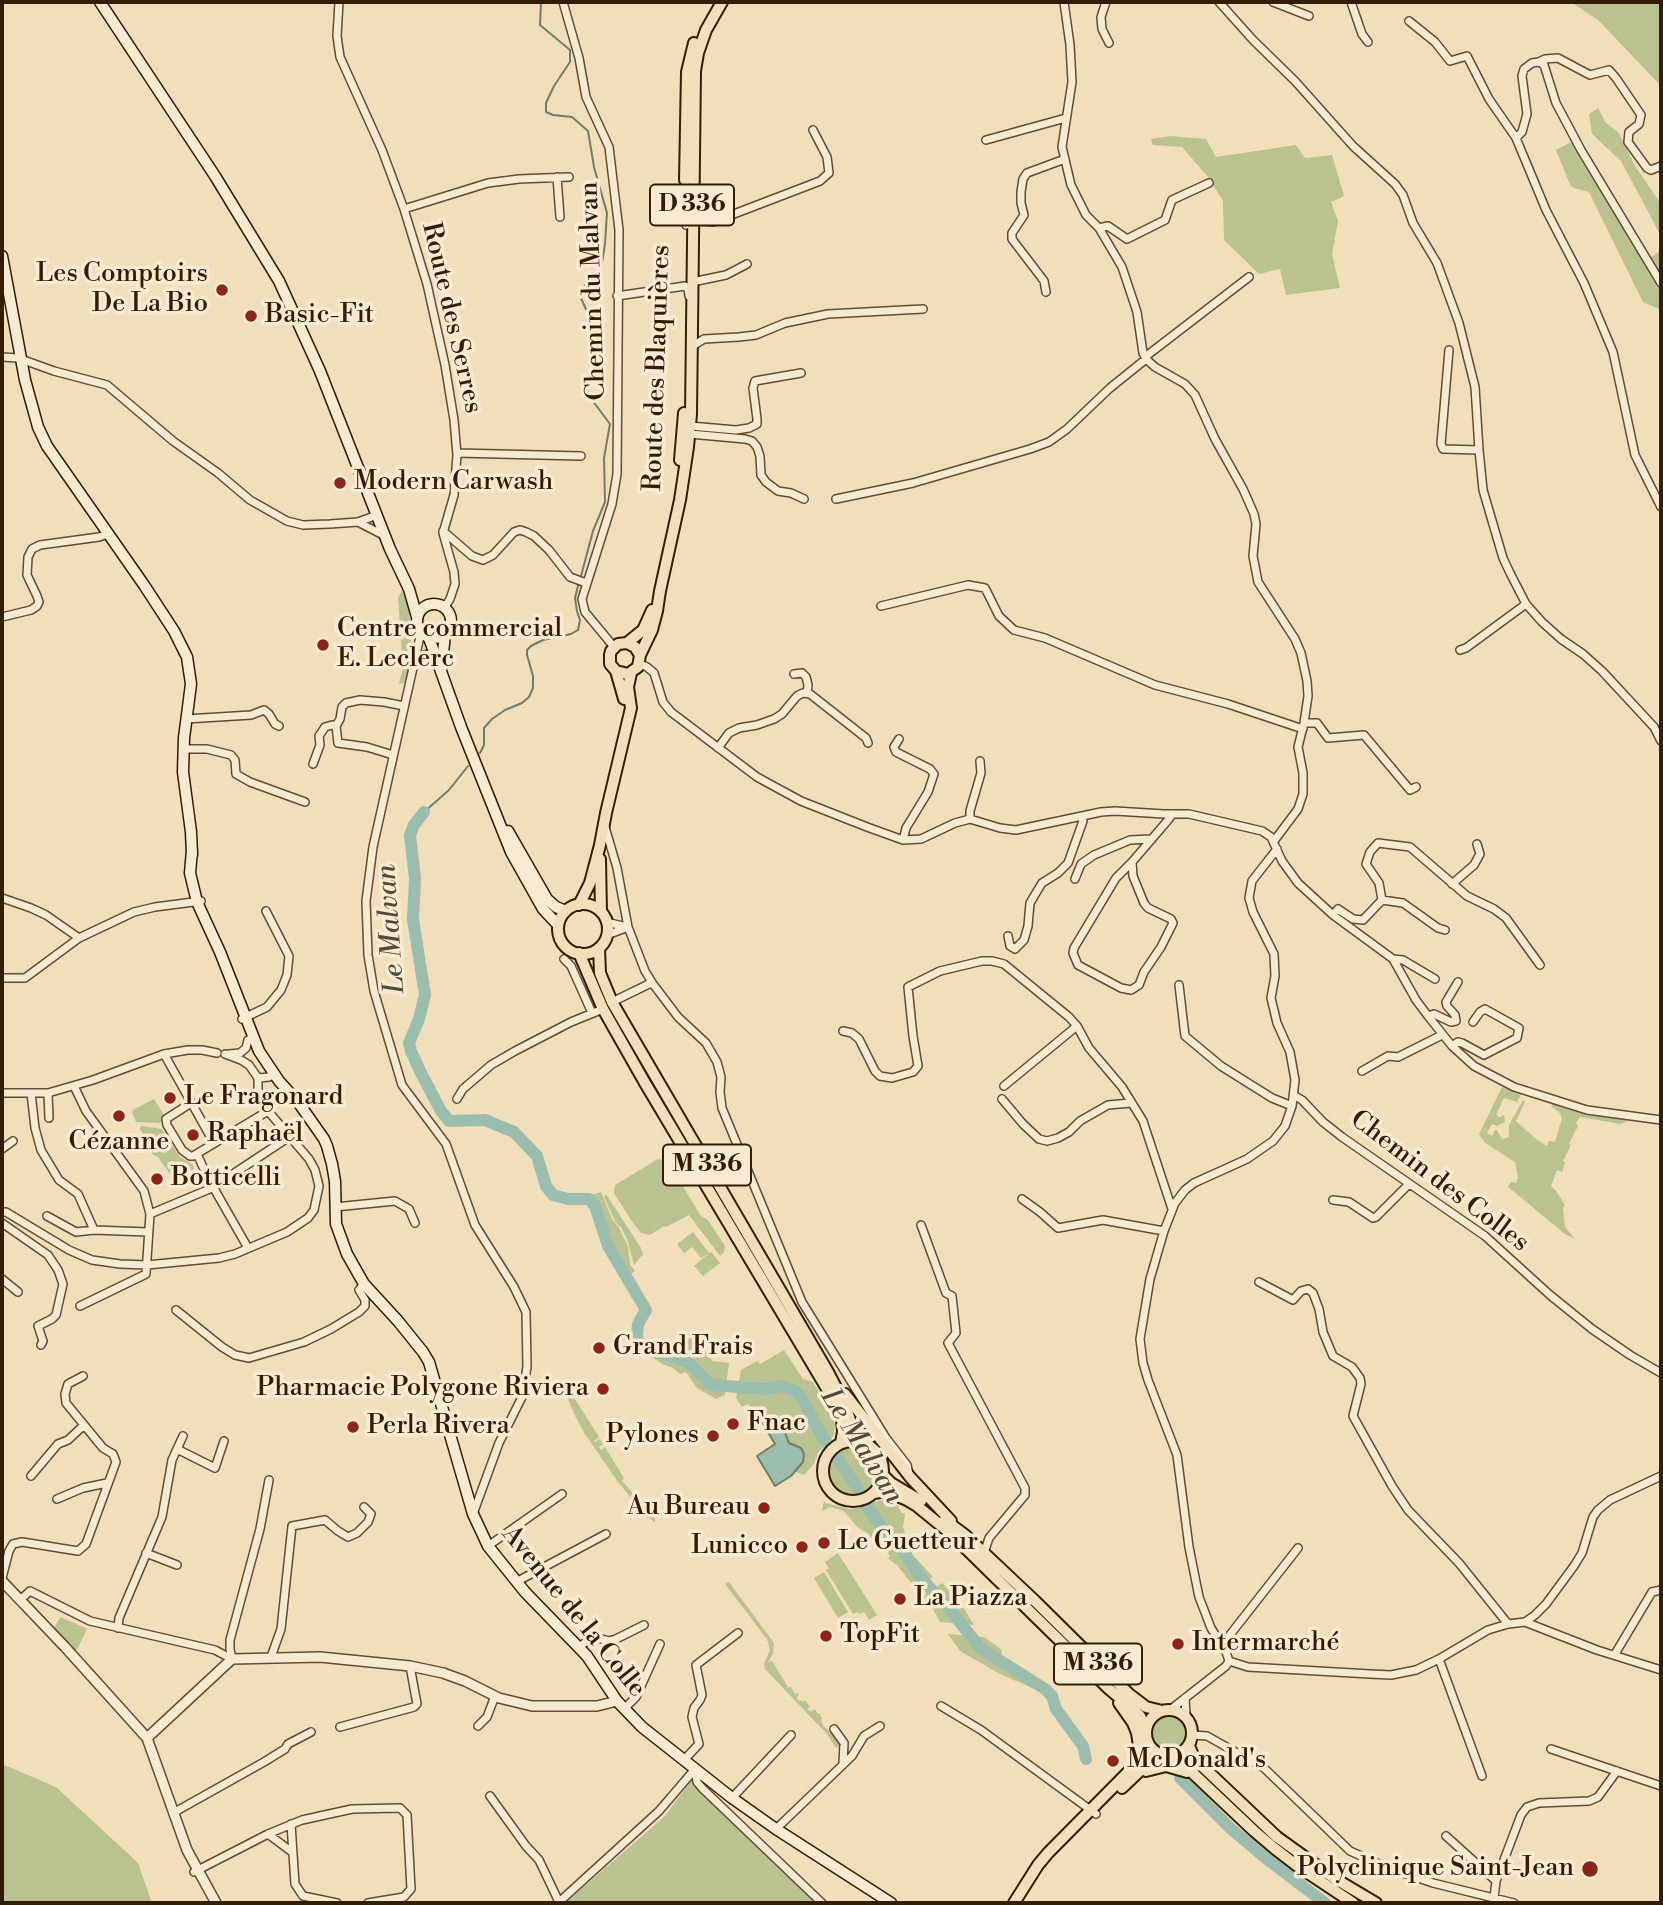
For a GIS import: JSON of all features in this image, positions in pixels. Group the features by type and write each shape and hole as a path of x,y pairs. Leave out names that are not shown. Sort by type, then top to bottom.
{"main road":[{"path":"100,2 215,176 279,281 320,371 408,589 417,623 439,668 511,852 543,909 558,925 565,947 579,953 589,953 599,948 607,934 603,917 600,845"},
{"name":"Route des Blaquières","path":"673,532 683,424 689,284 687,72 695,39 714,2"},
{"name":"Route des Blaquières","path":"689,223 695,71 706,30 722,2"},
{"name":"Avenue de la Colle","path":"2,256 32,407 47,446 155,601 182,646 190,671 191,696 186,719 183,772 199,902 244,1019 265,1062 324,1139 332,1164 338,1233 346,1254 364,1284 398,1321 429,1362 473,1514 488,1546 516,1581 579,1647 621,1705 642,1727 732,1798 891,1903"},
{"name":"Route des Blaquières","path":"660,591 680,500 690,430 689,284"},
{"path":"408,589 430,605"},
{"path":"628,721 616,671 610,664 610,655 614,647 627,643 643,630 660,591"},
{"path":"616,671 625,674 635,670 652,630 660,591"},
{"path":"417,617 422,609 430,605 444,608 449,614 451,621 445,634 439,668"},
{"path":"425,635 436,638 445,634"},
{"path":"627,643 635,647 640,659"},
{"path":"415,659 426,656 439,668"},
{"path":"579,905 590,883 631,708 628,687 631,673"},
{"path":"499,820 547,899 566,911"},
{"path":"558,925 566,911 579,905 594,907 603,917"},
{"name":"M 336","path":"599,948 603,1008 828,1372 894,1453 910,1477 965,1535 1129,1694 1146,1707 1166,1710"},
{"name":"M 336","path":"579,953 603,1008 645,1083 836,1404 842,1419 841,1443"},
{"name":"Avenue de la Colle","path":"244,1019 248,1040 263,1078 318,1131"},
{"path":"828,1372 861,1442"},
{"path":"861,1442 878,1455 883,1475 874,1493 860,1500 847,1500 827,1486 823,1474 824,1462 830,1451 841,1443 861,1442"},
{"path":"883,1475 965,1535"},
{"name":"M 336","path":"874,1493 886,1491 896,1495 917,1506 938,1523 1134,1710 1147,1735"},
{"path":"1109,1689 1137,1733 1139,1746 1135,1771"},
{"path":"1135,1771 1142,1758 1151,1718 1166,1710 1181,1713 1192,1726 1193,1755 1200,1764 1277,1837 1334,1878 1377,1903"},
{"path":"1147,1735 1155,1752 1168,1756 1199,1779 1274,1848 1353,1903"},
{"path":"1032,1875 1135,1771 1168,1756 1180,1754 1191,1740"},
{"path":"1135,1771 1166,1766 1182,1770 1199,1779"},
{"path":"1014,1903 1048,1853 1093,1812"}],"street":[{"name":"Route des Serres","path":"339,2 337,36 340,57 383,150 404,209 427,284 445,365 457,453 454,495 443,531 455,578 454,590 444,608"},
{"name":"Chemin du Malvan","path":"563,2 579,58 586,97 608,147 619,230 617,474 612,504 586,583"},
{"path":"1064,2 1072,82 1062,146 1071,185 1086,215 1099,228 1122,267 1137,312 1147,359 1185,384 1195,395 1251,506 1256,524 1253,565 1258,582 1295,639 1303,661 1308,695 1298,747 1304,783 1301,802 1252,881 1249,898 1274,954 1275,976 1271,998 1277,1023 1290,1052 1295,1096 1285,1126 1273,1141 1247,1158 1194,1183 1179,1197 1164,1231 1150,1279 1142,1322 1140,1347 1148,1380 1177,1455 1189,1548 1197,1588 1211,1628 1229,1661 1248,1667 1391,1675 1416,1670 1488,1630 1525,1622 1661,1671"},
{"path":"1106,2 1101,18 1102,29 1109,43"},
{"path":"1219,2 1253,40 1296,81 1353,146 1395,184 1403,195 1413,223 1437,263 1459,324 1475,387 1483,490 1503,558 1526,604 1561,639 1602,671 1654,727 1661,741"},
{"path":"1273,2 1309,16"},
{"path":"1351,2 1368,42"},
{"path":"1409,21 1435,41 1450,61 1466,56 1489,99 1516,138 1546,210 1584,283 1612,352 1634,455 1661,507"},
{"path":"1516,138 1522,132 1527,114 1521,76 1524,69 1532,63 1558,58 1590,75 1609,70 1641,115 1639,124 1629,132 1628,142 1647,168 1651,170 1661,166"},
{"path":"1539,62 1544,65 1556,103 1581,150 1661,283"},
{"path":"986,139 1066,118"},
{"path":"689,223 713,222 820,181 829,173 827,157 813,130"},
{"path":"1046,292 1044,281 1012,239 1012,233 1024,215 1021,192 1027,173 1065,159"},
{"path":"557,177 560,217"},
{"path":"404,209 488,183 569,177"},
{"path":"1099,228 1108,226 1127,239 1164,220 1172,200 1209,183"},
{"path":"617,296 726,275 747,264"},
{"path":"836,499 914,483 1049,442 1067,429 1110,388 1249,277"},
{"path":"691,347 704,339 756,335 785,323 828,314 923,309"},
{"path":"1450,350 1441,444 1443,449 1479,450"},
{"path":"2,357 21,359 107,386 250,500 287,521 303,525 358,522 377,515"},
{"path":"690,430 736,430 757,424 752,388 755,381 801,373"},
{"path":"690,430 752,441 757,447 761,475 766,482 778,491 804,499"},
{"path":"457,453 581,456"},
{"path":"358,522 385,536"},
{"path":"443,531 473,556 483,560 493,555 511,534 517,531 533,536 548,548 572,578 586,583 582,599 585,612 614,647"},
{"path":"2,617 37,606 39,601 27,575 28,557 32,549 40,545 108,534"},
{"path":"447,549 450,543 455,542"},
{"path":"881,606 968,585 985,588 999,616 1014,630 1045,638 1155,685 1304,726 1317,723 1328,738 1364,735 1410,790 1416,787"},
{"path":"1460,650 1526,604"},
{"path":"425,635 415,659 373,848 366,901 368,954 374,991 402,1085 446,1144 475,1225 514,1287 526,1312 527,1367 522,1397 499,1443 473,1514"},
{"path":"640,659 654,673 663,702 671,712 757,777 802,801 903,840 921,839 955,823 970,820 1016,830 1115,811 1189,814 1268,834 1282,861 1298,883 1333,915 1393,959 1416,1000 1442,1035 1484,1073 1514,1087 1587,1110 1661,1120"},
{"path":"794,674 803,673 806,677 807,693"},
{"path":"718,748 729,733 738,728 774,719 785,712 797,696 807,693"},
{"path":"807,693 866,738 868,743"},
{"path":"393,755 367,747 338,743 336,726 346,703 360,700 404,706"},
{"path":"186,719 251,715 264,710 279,726"},
{"path":"313,764 320,745 319,736 325,726 336,726"},
{"path":"899,739 894,747 896,752 930,769 934,774 928,792 906,828 903,840"},
{"path":"183,749 207,749 231,755 235,760 236,774 250,782 305,802"},
{"path":"970,820 981,773 980,761"},
{"path":"1132,862 1133,876 1144,903 1171,919 1173,923 1139,985 1131,990 1121,988 1078,965 1073,953 1074,948 1116,878 1172,814"},
{"path":"1008,936 1010,946 1014,949 1024,940 1030,903 1042,883 1068,863 1083,821 1082,816"},
{"path":"604,823 617,868 628,927 651,983 678,1017 706,1043 717,1062 721,1077 722,1108 802,1302 894,1453"},
{"path":"1075,879 1081,864 1094,856 1130,840 1151,839"},
{"path":"1382,900 1379,883 1366,864 1370,852 1378,843 1410,847 1466,896 1494,909 1506,918 1540,965"},
{"path":"1452,884 1474,865 1480,854 1476,844"},
{"path":"2,898 38,911 79,937"},
{"path":"1333,915 1338,909 1353,919 1363,920 1382,900"},
{"path":"1382,900 1403,903 1438,928 1445,930"},
{"path":"2,978 25,978 79,937 134,912 199,902"},
{"path":"244,1019 267,1007 281,989 287,975 289,956 266,911"},
{"path":"603,917 628,927"},
{"path":"607,934 628,927"},
{"path":"564,959 603,1008"},
{"path":"1393,959 1403,960 1435,978"},
{"path":"843,1031 852,1033 859,1039 880,1076 903,1076 917,1069 918,1062 908,987 940,971 982,961 1004,964 1069,1017 1089,1048 1122,1087 1148,1133 1172,1210"},
{"path":"1428,1016 1434,1014 1451,1022 1456,1021 1446,1003 1458,982"},
{"path":"457,1100 463,1088 491,1065 514,1051 651,983"},
{"path":"1179,985 1185,1036 1221,1066 1264,1093 1292,1106"},
{"path":"1452,1046 1462,1042 1484,1055 1517,1038 1519,1028 1485,1009 1473,1023"},
{"path":"1004,1086 1077,1026"},
{"path":"1362,1071 1388,1056 1398,1056 1442,1035"},
{"path":"2,1212 92,1260 147,1265 219,1258 288,1231 308,1218 317,1203 319,1186 315,1170 301,1148 268,1111 259,1091 263,1078 241,1060 225,1054 240,1053 246,1048 248,1040"},
{"path":"2,1093 48,1093 164,1054 195,1050 217,1053"},
{"path":"164,1054 214,1143"},
{"path":"74,1086 86,1111 144,1191 149,1214 148,1271 144,1276 80,1306"},
{"path":"32,1093 35,1128 41,1150 59,1180 78,1194 94,1230"},
{"path":"48,1093 50,1118"},
{"name":"Chemin des Colles","path":"1295,1096 1342,1137 1498,1246 1550,1295 1592,1329 1661,1373"},
{"path":"1002,1099 1031,1132 1039,1139 1047,1141 1069,1132 1080,1121 1108,1105 1131,1102"},
{"path":"191,1103 167,1118 166,1122 184,1153 190,1156 268,1111"},
{"path":"149,1214 212,1188 289,1137"},
{"path":"2,1149 13,1141"},
{"path":"197,1154 203,1167"},
{"path":"208,1178 248,1248"},
{"path":"1333,1200 1349,1202 1376,1217 1409,1184"},
{"path":"1022,1199 1058,1228 1103,1220 1164,1231"},
{"path":"335,1207 395,1201 409,1209 415,1223"},
{"path":"47,1216 76,1232 148,1232"},
{"path":"2,1223 48,1255 63,1284 56,1315 38,1326 43,1341 41,1345"},
{"path":"921,1225 946,1293 952,1296 956,1333 948,1343 1025,1488 1025,1495 989,1538 984,1553"},
{"path":"2,1279 18,1292"},
{"path":"1259,1282 1293,1300 1301,1291 1308,1289 1313,1293 1323,1332 1333,1356 1352,1367 1360,1378 1353,1416 1392,1486 1408,1510 1459,1563 1508,1624"},
{"path":"176,1310 222,1348 249,1358 304,1342 359,1312 365,1306 365,1300 359,1290 364,1284"},
{"path":"83,1376 68,1384 66,1403 103,1448 113,1454 116,1462 86,1544 78,1551 22,1542 13,1544 2,1580 147,1738 187,1850 196,1871 216,1903"},
{"path":"31,1476 58,1444 68,1440 84,1425"},
{"path":"118,1628 119,1618 162,1517 172,1460 183,1436"},
{"path":"177,1449 215,1468 224,1441"},
{"path":"1525,1622 1546,1604 1565,1580 1582,1553 1593,1517 1598,1510 1618,1495 1661,1476"},
{"path":"232,1659 230,1640 260,1529 269,1480"},
{"path":"57,1499 83,1488 107,1483"},
{"path":"488,1546 562,1494"},
{"path":"271,1657 281,1629 292,1526 325,1520 348,1537 357,1534 368,1522 371,1514 364,1507"},
{"path":"516,1581 606,1534"},
{"path":"1222,1645 1298,1548"},
{"path":"146,1553 177,1565"},
{"path":"1615,1654 1652,1592 1661,1590"},
{"path":"20,1600 30,1591 90,1621 215,1650 232,1659 329,1658 410,1666 443,1673 495,1696 531,1706 621,1705 636,1697 660,1644"},
{"path":"579,1647 590,1639 617,1639 645,1625"},
{"path":"684,1760 699,1744 692,1717 694,1707 702,1695 696,1665 738,1633"},
{"path":"147,1738 232,1659"},
{"path":"1439,1659 1482,1776"},
{"path":"1166,1710 1185,1698 1229,1661"},
{"path":"340,1727 415,1707 417,1704 410,1666"},
{"path":"478,1726 487,1717 495,1696"},
{"path":"1185,1698 1186,1716"},
{"path":"941,1706 981,1730 1093,1812"},
{"path":"776,1829 852,1756 864,1736 880,1726"},
{"path":"834,1729 844,1743 843,1764"},
{"path":"173,1813 311,1732"},
{"path":"732,1798 791,1735"},
{"path":"1191,1740 1207,1736 1264,1768 1350,1851 1388,1868 1433,1883 1514,1903"},
{"path":"1551,1749 1661,1786"},
{"path":"490,1797 539,1860 559,1903 659,1811 695,1769"},
{"path":"695,1769 697,1782 703,1789 822,1903"},
{"path":"1493,1898 1496,1881 1521,1815 1528,1807 1539,1803 1589,1801 1598,1797 1617,1771"},
{"path":"196,1871 291,1824 352,1809 400,1808 407,1815 411,1889 404,1897 368,1903"},
{"path":"291,1824 295,1884 303,1896 337,1903"},
{"path":"268,1834 292,1852"},
{"path":"1446,1836 1496,1881"}],"green space":[{"path":"1571,2 1661,2 1661,86 1598,20"},
{"path":"1598,108 1606,123 1619,133 1635,166 1661,204 1661,236 1621,161 1592,134 1589,114"},
{"path":"1170,136 1206,139 1216,157 1296,145 1305,158 1332,155 1344,196 1331,202 1338,221 1332,254 1340,288 1286,295 1280,269 1259,274 1224,240 1223,201 1208,177 1182,147 1153,145 1151,139"},
{"path":"1579,138 1649,258 1661,251 1661,310 1643,302 1589,192 1571,187 1556,150"},
{"path":"402,590 409,607 411,641 407,679 405,683 399,684 403,668 398,598"},
{"path":"1502,1087 1521,1095 1517,1102 1504,1098 1496,1115 1504,1115 1505,1122 1497,1126 1492,1124 1487,1133 1492,1136 1496,1129 1502,1139 1509,1137 1509,1125 1523,1100 1525,1102 1516,1121 1547,1146 1549,1141 1555,1142 1562,1118 1551,1106 1553,1104 1570,1110 1629,1121 1620,1124 1580,1117 1576,1123 1578,1126 1563,1161 1562,1172 1557,1170 1551,1186 1565,1205 1565,1227 1575,1239 1565,1234 1508,1187 1511,1182 1516,1183 1518,1178 1515,1162 1485,1143 1479,1134"},
{"path":"154,1099 164,1115 161,1122 136,1122 133,1110"},
{"path":"141,1126 162,1129 179,1156 193,1165 194,1169 176,1176 170,1174 158,1157 152,1154"},
{"path":"658,1159 674,1171 700,1215 708,1220 725,1246 720,1256 689,1215 650,1235 641,1233 633,1223 614,1193 615,1185"},
{"path":"601,1192 612,1219 628,1246 630,1264 635,1271 628,1276 607,1239 595,1204 588,1196"},
{"path":"606,1194 641,1248 643,1254 634,1265 628,1242 604,1197"},
{"path":"693,1232 709,1253 701,1258 692,1247 684,1253 677,1244"},
{"path":"711,1252 720,1263 703,1276 694,1266"},
{"path":"696,1335 712,1361 729,1363 725,1395 716,1399 697,1388 686,1372 680,1374 653,1358 638,1353 657,1339 677,1345"},
{"path":"784,1350 803,1379 813,1382 829,1407 835,1425 834,1435 804,1475 794,1471 803,1462 805,1454 800,1447 787,1440 781,1422 773,1415 755,1411 748,1404 742,1407 736,1398 741,1370 757,1361 760,1364"},
{"path":"568,1385 571,1397 575,1399 599,1437 594,1441 600,1439 603,1444 599,1447 601,1450 605,1447 624,1478 622,1481 655,1518 655,1522 647,1517 618,1482 585,1434 563,1386"},
{"path":"854,1446 874,1456 877,1464 875,1483 861,1495 843,1494 830,1480 829,1462 837,1452"},
{"path":"881,1500 896,1503 902,1513 905,1513 903,1527 912,1554 933,1577 915,1588 897,1565 887,1558 890,1557 886,1549 877,1542 875,1544 869,1534 857,1527 844,1511 830,1507 822,1511 824,1501 849,1509"},
{"path":"838,1553 877,1615 869,1620 864,1612 853,1614 826,1570 829,1568 825,1562"},
{"path":"824,1572 848,1612 838,1618 814,1578"},
{"path":"729,1582 774,1643 773,1654 768,1662 772,1661 788,1687 786,1688 791,1687 795,1694 798,1693 796,1698 799,1701 805,1700 810,1712 815,1709 819,1713 823,1725 833,1732 840,1746 836,1748 827,1734 765,1669 764,1663 770,1650 767,1639 725,1584"},
{"path":"942,1583 958,1599 974,1625 940,1622 923,1596"},
{"path":"61,1617 87,1629 76,1652 53,1629"},
{"path":"948,1634 984,1637 1002,1650 1001,1657 1027,1677 1047,1685 1044,1693 1000,1674 960,1651"},
{"path":"1169,1715 1181,1721 1187,1733 1181,1745 1169,1751 1157,1745 1151,1733 1157,1721"},
{"path":"2,1764 56,1787 138,1863 152,1903 2,1903"},
{"path":"691,1781 817,1903 565,1903 664,1817"}],"shaded area":[{"path":"756,1412 777,1418 789,1443 801,1448 804,1454 803,1462 791,1476 775,1486 757,1456 775,1444"}],"waterway":[{"name":"Le Malvan","path":"541,2 540,25 570,50 570,62 554,86 546,103 546,112 572,117 588,131 594,167 607,213 601,269 587,281 580,296 605,351 604,361 589,379"},
{"name":"Le Malvan","path":"581,576 593,531 605,502 604,458 610,424 587,390"},
{"name":"Le Malvan","path":"480,753 484,745 484,728 505,710 529,697 533,688 533,676 527,650 543,640 578,630 580,620 575,598 579,582"},
{"name":"Le Malvan","path":"424,812 449,790 468,766"},
{"name":"Le Malvan","path":"424,812 410,835 415,879 413,919 425,995 409,1043 441,1111 449,1121 485,1120 514,1132 537,1156 546,1186 553,1195 568,1199 589,1199 595,1206 608,1246 646,1310 638,1324 637,1334 638,1342 643,1348 685,1361 711,1385 766,1389 779,1386 796,1391 868,1508 899,1545 921,1578 980,1648 1052,1696 1056,1709 1083,1746 1086,1759"},
{"name":"Le Malvan","path":"1180,1778 1230,1828 1325,1903"}],"place":[{"name":"Les Comptoirs De La Bio","path":"222,290"},
{"name":"Basic-Fit","path":"251,316"},
{"name":"Modern Carwash","path":"340,483"},
{"name":"Centre commercial E. Leclerc","path":"323,645"},
{"name":"Le Fragonard","path":"170,1098"},
{"name":"Cézanne","path":"119,1116"},
{"name":"Raphaël","path":"193,1135"},
{"name":"Botticelli","path":"157,1179"},
{"name":"Grand Frais","path":"599,1348"},
{"name":"Pharmacie Polygone Riviera","path":"603,1389"},
{"name":"Fnac","path":"733,1424"},
{"name":"Perla Rivera","path":"353,1427"},
{"name":"Pylones","path":"713,1436"},
{"name":"Au Bureau","path":"764,1508"},
{"name":"Le Guetteur","path":"824,1543"},
{"name":"Lunicco","path":"802,1547"},
{"name":"La Piazza","path":"900,1599"},
{"name":"TopFit","path":"826,1636"},
{"name":"Intermarché","path":"1178,1644"},
{"name":"McDonald's","path":"1113,1761"},
{"name":"Polyclinique Saint-Jean","path":"1590,1869"}]}
